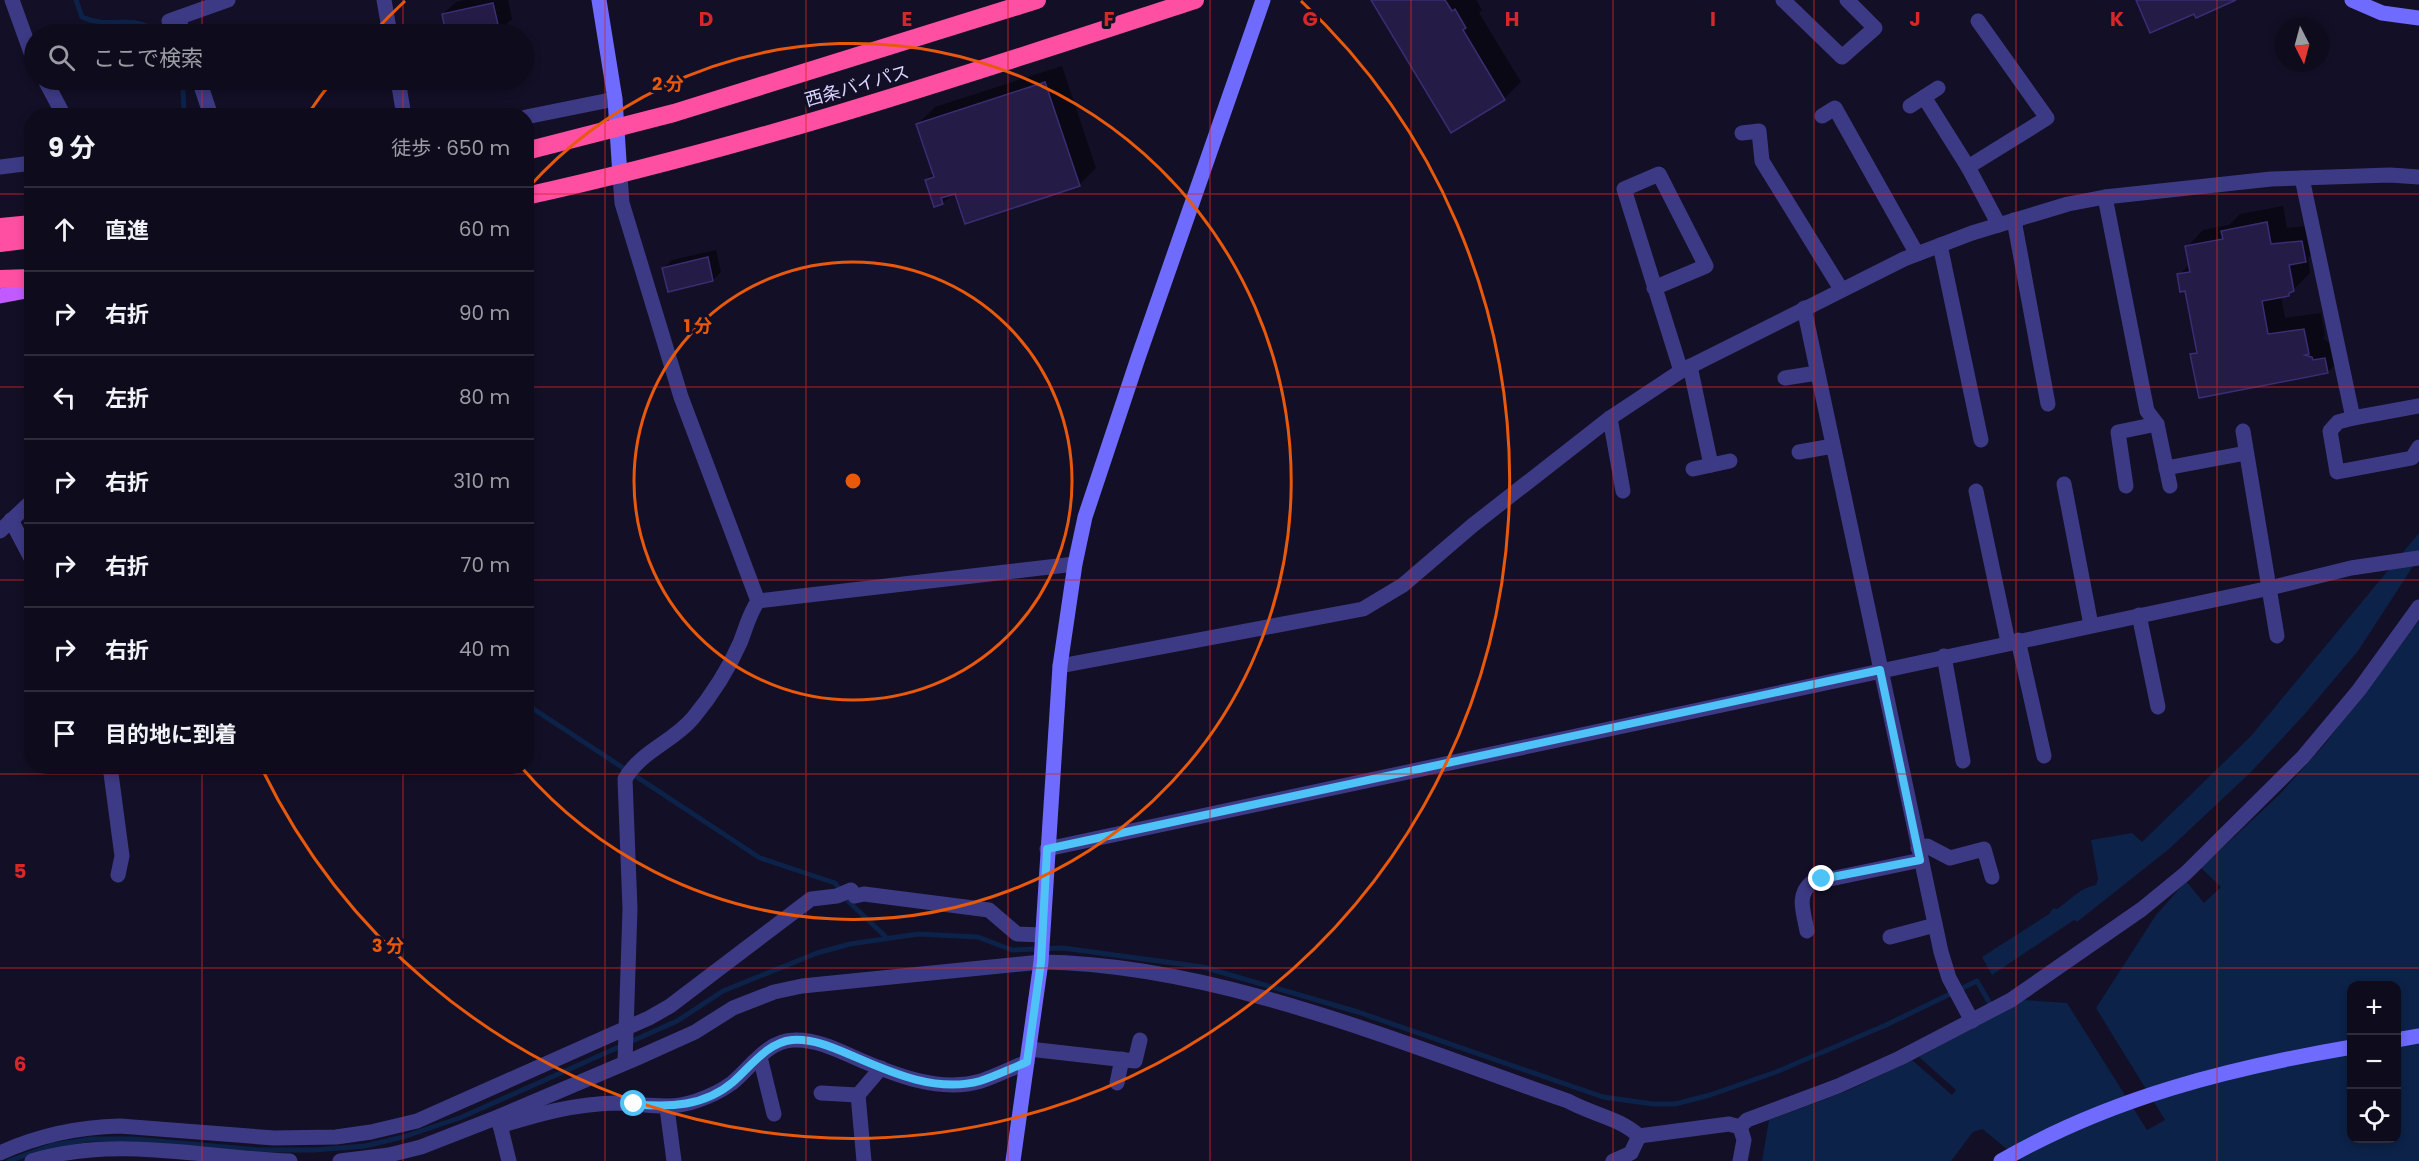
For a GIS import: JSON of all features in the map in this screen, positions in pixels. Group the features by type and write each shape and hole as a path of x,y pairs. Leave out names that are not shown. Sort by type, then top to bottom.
{"highway":[{"name":"西条バイパス","path":"534,149 619,128 1037,0"},
{"name":"西条バイパス","path":"534,194 620,176 890,100 1196,0"},
{"path":"0,227 24,225"},
{"path":"0,243 24,240"},
{"path":"0,279 24,278"}],"main road":[{"path":"0,296 24,292"}],"street":[{"path":"12,0 24,33"},
{"path":"177,24 174,20 228,0"},
{"path":"384,0 388,24"},
{"path":"598,0 619,128 622,203 681,397 758,601"},
{"path":"1013,1161 1041,959 1060,666 1075,564 1085,517 1137,358 1263,0"},
{"path":"1783,0 1842,57 1875,28 1847,0"},
{"path":"2352,0 2382,13 2419,18"},
{"path":"1968,167 2047,118 1978,21"},
{"path":"1910,106 1938,88"},
{"path":"50,90 60,108"},
{"path":"202,90 208,108"},
{"path":"400,90 403,108"},
{"path":"1924,97 2006,223 2048,404"},
{"path":"534,115 615,99"},
{"path":"1822,116 1835,108 1917,254"},
{"path":"1742,133 1759,131 1762,161 1842,290"},
{"path":"0,167 24,165"},
{"path":"1654,288 1706,266 1659,174 1624,189 1654,288 1686,368 1711,465"},
{"path":"1060,666 1364,609 1403,585 1473,525 1610,418 1686,368 1804,308 1940,245 2068,204 2105,197 2302,178 2390,175 2419,177"},
{"path":"2302,178 2353,418"},
{"path":"2105,197 2148,411 2157,424 2170,486"},
{"path":"1940,245 1981,440"},
{"path":"1804,308 1935,926 1949,978 1972,1021"},
{"path":"1785,378 1817,373"},
{"path":"2419,406 2338,422 2330,431 2337,472 2412,458 2419,447"},
{"path":"1610,418 1623,491"},
{"path":"2126,486 2118,432 2157,424"},
{"path":"2243,431 2277,636"},
{"path":"1799,452 1833,446"},
{"path":"2166,468 2246,453"},
{"path":"1693,469 1730,461"},
{"path":"2064,483 2091,625"},
{"path":"1976,490 2044,756"},
{"path":"24,508 5,526 24,550"},
{"path":"1047,849 2013,641 2392,561 2419,558"},
{"path":"625,1059 630,909 625,778 634,764 692,720 728,669 750,611 758,601 1075,564"},
{"path":"1740,1127 1747,1120 1838,1086 1890,1063 2011,1000 2060,969 2142,909 2186,873 2303,757 2359,690 2419,608"},
{"path":"2139,615 2158,707"},
{"path":"1944,656 1963,761"},
{"path":"111,774 122,856 118,875"},
{"path":"1807,931 1801,899 1803,890 1811,883 1919,854 1927,846 1950,858 1984,849 1992,877"},
{"path":"0,1153 45,1135 90,1127 130,1127 274,1138 336,1137 417,1121 625,1032 670,1006 811,899 837,896 851,890 855,896 864,894 989,910 1017,934 1042,937"},
{"path":"1890,937 1935,926"},
{"path":"499,1122 625,1059 695,1032 733,1008 790,988 1041,959 1192,979 1315,1014 1568,1101 1588,1113 1630,1127 1639,1136"},
{"path":"2401,1039 2419,1036"},
{"path":"340,1161 404,1156 499,1122 578,1105 616,1103 667,1108 695,1102 719,1091 778,1043 806,1040 919,1080 965,1084 981,1081 1028,1055 1135,1061 1140,1040"},
{"path":"2001,1161 2027,1146 2139,1097 2210,1076 2347,1048"},
{"path":"760,1057 774,1114"},
{"path":"1118,1083 1122,1059"},
{"path":"864,1161 858,1095 880,1068"},
{"path":"821,1093 858,1095"},
{"path":"667,1108 674,1161"},
{"path":"499,1122 508,1161"},
{"path":"1639,1136 1717,1125 1729,1124 1740,1127"},
{"path":"1740,1127 1744,1140 1740,1161"},
{"path":"1613,1161 1631,1153 1639,1136"},
{"path":"32,1161 75,1151 112,1149 290,1161"}],"water":[{"path":"2419,533 2419,557 2358,651 2304,715 2250,773 2169,849 2077,922 2074,920 1992,975 1982,957 2049,914 2053,908 2057,909 2080,892 2096,885 2098,879 2091,840 2132,833 2142,842 2251,736"},
{"path":"2419,621 2419,1161 2022,1161 1982,1129 1973,1132 1951,1161 1762,1161 1769,1120 1847,1091 1912,1060 1952,1095 1956,1090 1919,1057 2024,1000 2067,1003 2147,1130 2165,1120 2096,1008 2156,915 2186,881 2204,903 2221,887 2201,868 2280,794 2324,745"}],"building":[{"path":"1371,0 1445,0 1452,11 1455,9 1466,28 1463,30 1505,100 1451,133"},
{"path":"2136,0 2236,0 2196,18 2194,14 2150,33"},
{"path":"493,3 498,24 444,24 442,14"},
{"path":"1045,82 1080,186 965,224 955,194 941,198 943,204 934,207 925,180 934,177 916,124"},
{"path":"2267,222 2271,244 2302,241 2306,262 2289,265 2294,291 2289,293 2289,296 2262,301 2268,334 2304,329 2309,354 2305,355 2312,357 2313,360 2325,358 2328,373 2199,398 2190,354 2197,353 2185,291 2180,292 2177,274 2190,272 2185,246 2223,239 2221,231"},
{"path":"708,257 713,281 668,292 662,268"}],"waterway":[{"path":"76,0 82,17 100,22 141,24"},
{"path":"183,90 184,108"},
{"path":"534,709 760,858 835,883 849,902 887,938"},
{"path":"9,1161 53,1145 91,1139 134,1139 258,1150 314,1150 365,1146 403,1137 462,1117 677,1021 723,991 817,953 850,944 918,934 978,937 1012,950 1063,948 1203,967 1358,1012 1603,1097 1653,1104 1675,1104 1710,1095 1776,1072 1886,1025 1977,981 1993,1009"}],"route":[{"path":"634,1104 667,1108 695,1102 731,1084 778,1043 791,1040 806,1040 824,1045 892,1073 946,1084 981,1081 1027,1062 1041,962 1047,849 1880,670 1920,860 1822,879"}]}
